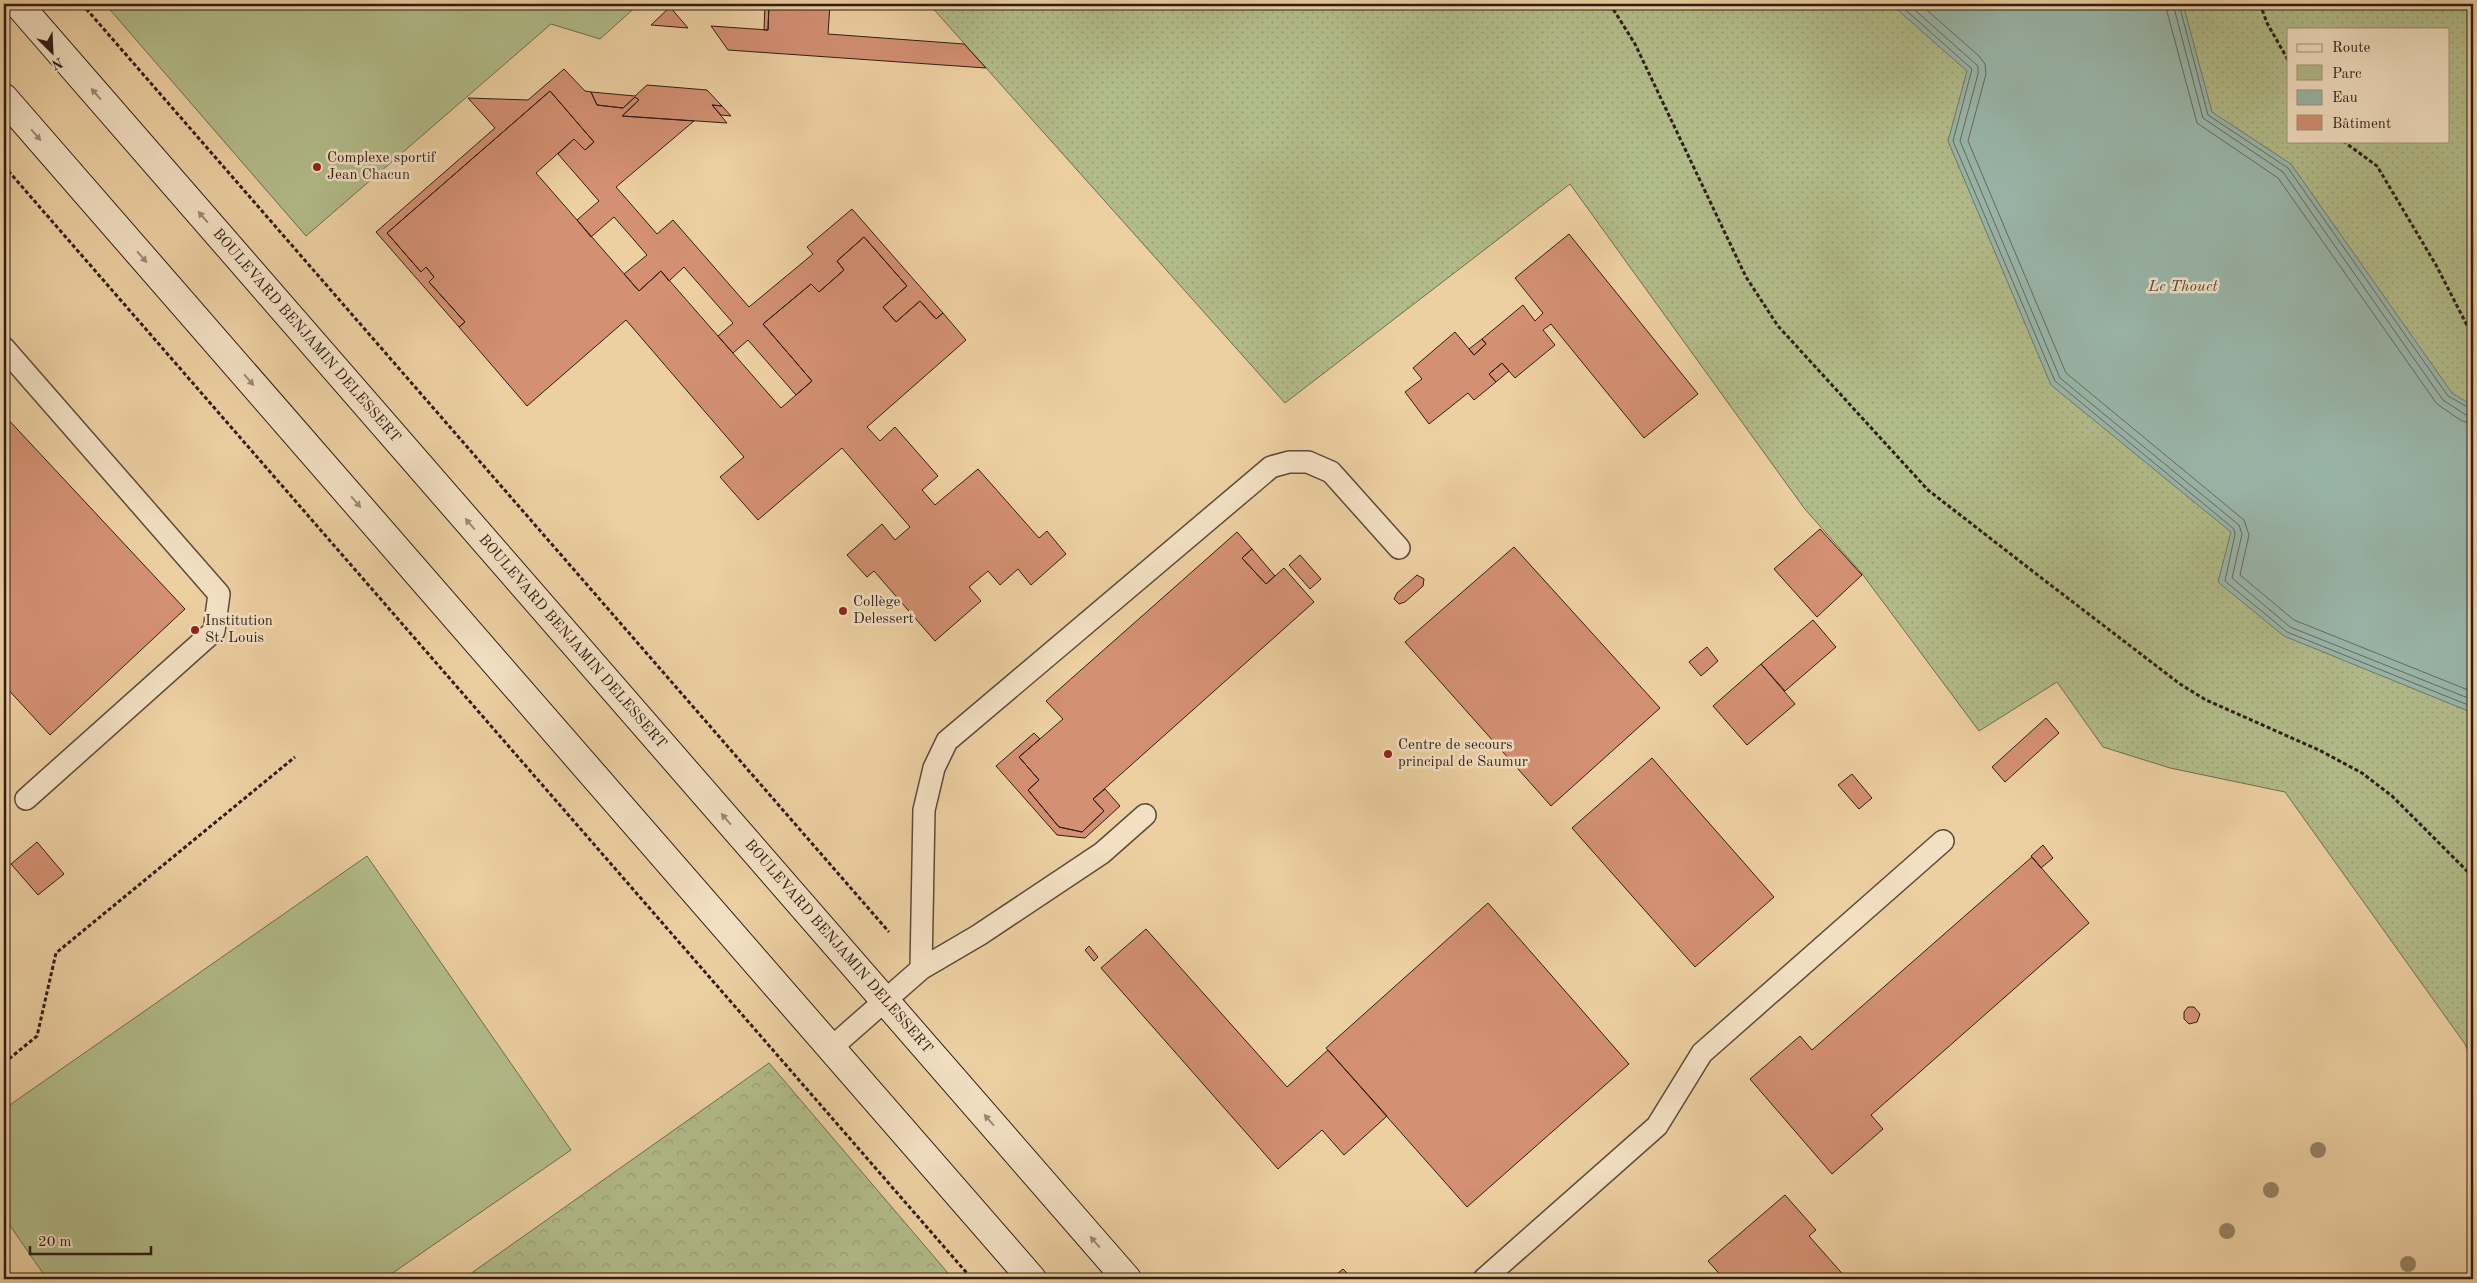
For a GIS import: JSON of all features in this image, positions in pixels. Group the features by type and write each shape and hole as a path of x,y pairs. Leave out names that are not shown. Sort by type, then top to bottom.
{"main road":[{"name":"BOULEVARD BENJAMIN DELESSERT","path":"18,4 1127,1279"},
{"path":"4,98 1032,1279"}],"lane":[{"path":"4,348 219,594 214,631 26,799"},
{"path":"921,969 924,810 934,768 947,741 1271,468 1289,462 1308,462 1331,472 1399,548"},
{"path":"831,1048 921,969 979,935 1102,853 1146,815"},
{"path":"1484,1279 1657,1126 1702,1053 1943,841"}],"path":[{"path":"82,4 921,969"},
{"path":"1610,4 1634,44 1746,277 1778,326 1928,490 2048,583 2206,700 2319,750 2362,773 2392,796 2473,876"},
{"path":"2260,4 2267,22 2287,58"},
{"path":"2344,142 2376,166 2436,265 2473,337"},
{"path":"4,166 972,1279"},
{"path":"4,1063 37,1036 56,954 295,758"}],"green space":[{"name":"Complexe sportif Jean Chacun","path":"105,4 639,4 600,39 551,24 306,236"},
{"path":"929,4 2473,4 2473,1063 2465,1044 2285,792 2170,768 2103,747 2057,682 1979,731 1863,575 1804,508 1570,184 1285,403"},
{"path":"367,856 571,1150 384,1279 47,1279 4,1217 4,1109"},
{"path":"769,1063 953,1279 463,1279"}],"water":[{"name":"Le Thouet","path":"1891,4 2183,4 2212,112 2291,164 2452,393 2473,406 2473,713 2284,636 2218,582 2231,532 2051,385 1948,141 1967,71"}],"building":[{"path":"765,4 769,4 768,30 764,30"},
{"path":"769,4 830,4 828,34 964,44 986,68 728,50 711,26 768,30"},
{"path":"670,7 688,28 651,25"},
{"path":"564,69 585,91 591,92 597,105 623,108 635,97 639,100 622,116 694,121 616,187 657,234 673,220 749,307 813,254 807,247 852,209 943,313 936,319 920,301 896,322 883,307 907,286 864,237 837,261 844,270 819,292 811,284 763,324 812,381 796,395 748,340 733,353 718,336 733,323 684,267 669,281 661,271 639,291 624,274 647,255 614,217 591,237 577,220 599,201 558,154 574,139 585,150 594,142 550,91 387,233 421,272 426,267 434,277 429,282 465,322 459,327 376,232 495,128 468,98 528,100"},
{"path":"647,85 707,90 722,106 712,105 727,123 622,116 639,100 635,97 623,108 597,105 591,92 635,96"},
{"path":"550,91 594,142 585,150 574,139 536,173 639,291 661,271 781,408 812,381 763,324 811,284 819,292 844,270 837,261 864,237 907,286 883,307 896,322 920,301 936,319 943,313 966,340 867,427 880,441 895,427 938,476 922,490 935,505 978,469 1039,538 1047,531 1066,554 1031,585 1018,569 1000,585 988,571 969,587 981,601 935,641 874,571 867,577 847,555 882,524 895,540 910,527 842,448 758,520 720,477 744,457 626,320 527,406 459,327 465,322 429,282 434,277 426,267 421,272 387,233"},
{"path":"712,105 722,106 731,116 721,115"},
{"path":"1569,234 1698,394 1644,438 1551,324 1543,330 1555,345 1515,378 1502,363 1489,374 1496,382 1474,400 1468,393 1429,424 1405,392 1422,379 1413,368 1455,332 1474,355 1486,344 1482,339 1523,305 1535,321 1543,313 1515,278"},
{"path":"1482,339 1486,344 1474,355 1469,349"},
{"path":"1502,363 1509,371 1496,382 1489,374"},
{"path":"4,415 185,609 50,735 4,685"},
{"path":"1820,529 1862,575 1817,617 1774,569"},
{"path":"1237,532 1252,549 1242,558 1266,584 1284,568 1314,602 1093,799 1104,811 1082,832 1059,827 1028,790 1039,780 1019,757 1063,719 1046,701"},
{"path":"1514,547 1660,708 1551,806 1405,642"},
{"path":"1252,549 1275,576 1266,584 1242,558"},
{"path":"1300,555 1321,579 1310,589 1289,565"},
{"path":"1417,575 1424,579 1423,586 1405,602 1399,604 1394,599 1397,593"},
{"path":"1813,620 1836,647 1785,691 1761,664"},
{"path":"1707,647 1718,661 1701,676 1689,662"},
{"path":"1761,664 1795,704 1747,745 1713,706"},
{"path":"2046,718 2059,733 2005,782 1992,767"},
{"path":"1034,733 1040,739 1019,757 1039,780 1028,790 1059,827 1082,832 1104,811 1093,799 1105,789 1120,806 1085,838 1057,835 996,766"},
{"path":"1652,758 1774,897 1695,967 1572,828"},
{"path":"1852,774 1872,798 1859,809 1838,785"},
{"path":"37,842 64,874 38,895 11,864"},
{"path":"2043,845 2053,858 2041,868 2031,856"},
{"path":"2032,857 2089,923 1871,1115 1883,1129 1832,1174 1750,1079 1800,1036 1812,1050"},
{"path":"1488,903 1629,1064 1467,1207 1326,1048"},
{"path":"1146,929 1287,1087 1328,1050 1387,1116 1344,1155 1322,1130 1278,1169 1101,968"},
{"path":"1089,946 1098,957 1094,961 1085,950"},
{"path":"2188,1007 2194,1007 2200,1014 2197,1022 2189,1024 2184,1019 2184,1012"},
{"path":"1785,1195 1816,1230 1809,1236 1847,1279 1724,1279 1708,1261"},
{"path":"1343,1269 1349,1275 1344,1279 1331,1279"}],"place":[{"name":"Complexe sportif Jean Chacun","path":"317,167"},
{"name":"Collège Delessert","path":"843,611"},
{"name":"Institution St. Louis","path":"195,630"},
{"name":"Centre de secours principal de Saumur","path":"1388,754"}]}
